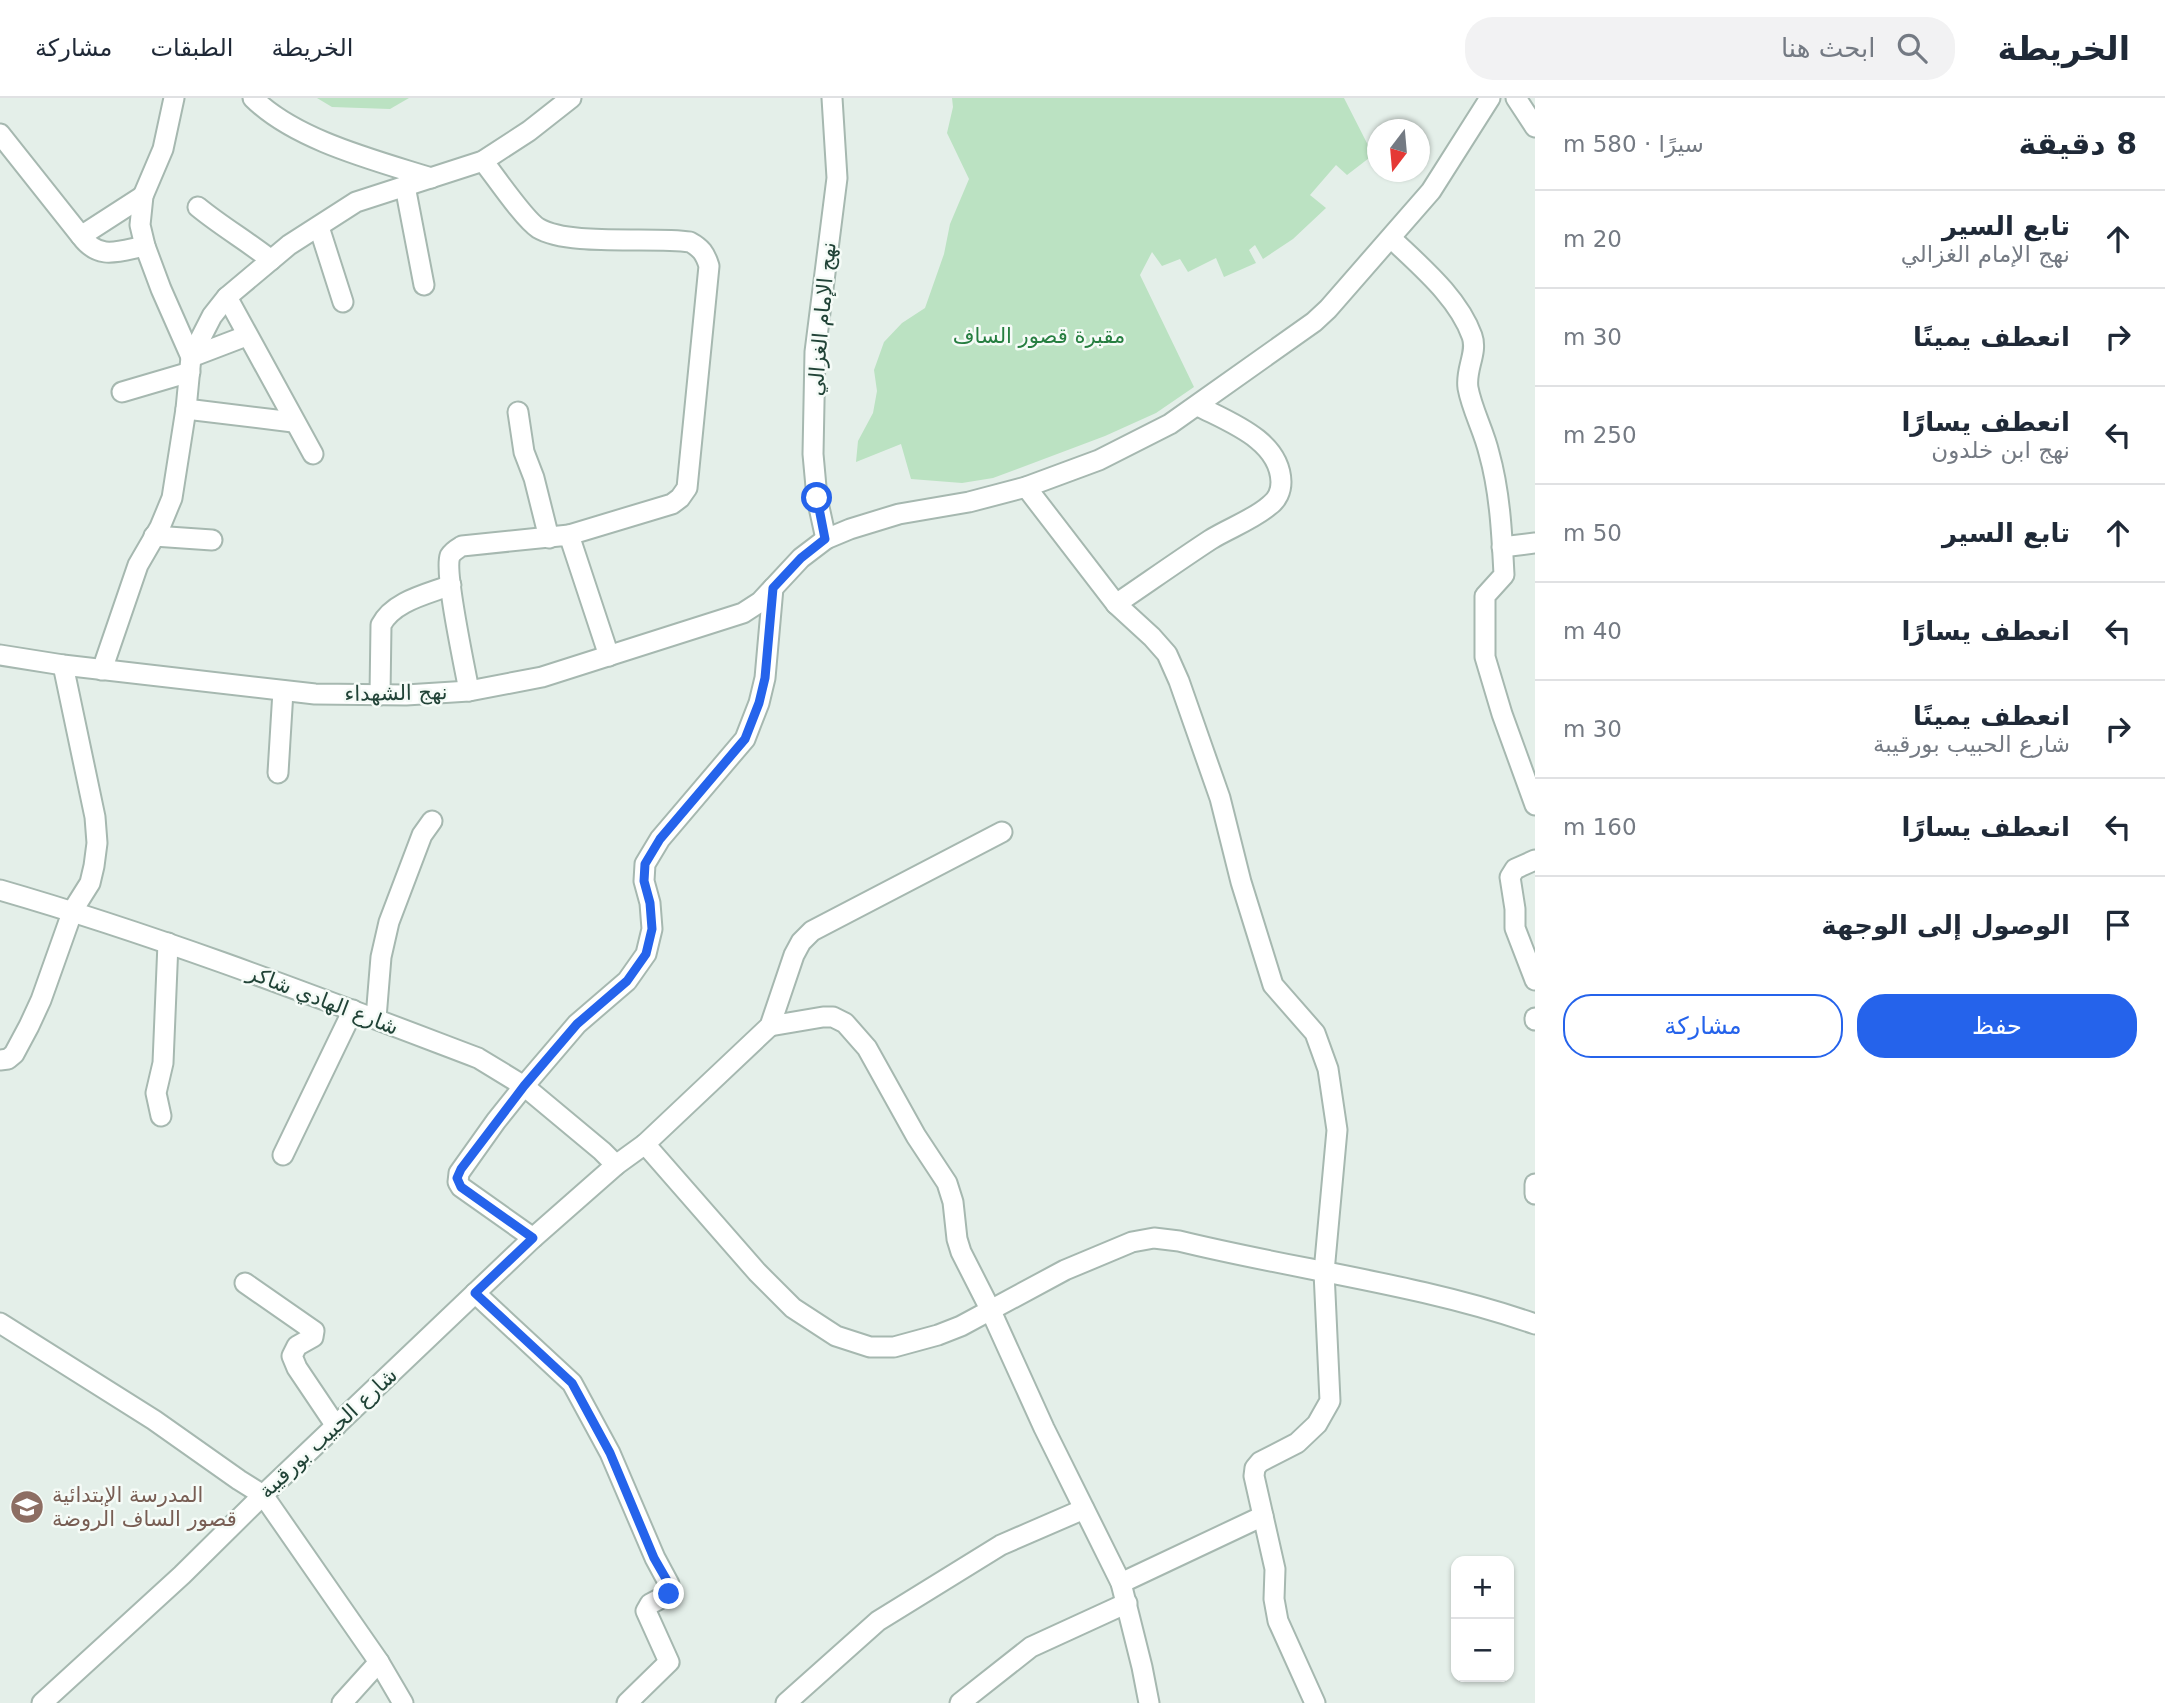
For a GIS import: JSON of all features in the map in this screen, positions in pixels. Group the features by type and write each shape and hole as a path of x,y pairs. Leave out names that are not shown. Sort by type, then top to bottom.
{"street":[{"path":"174,98 163,149 143,195 140,225 145,246 190,364"},
{"path":"253,98 272,115 295,128 431,178"},
{"path":"102,670 138,565 166,515 172,498 190,364 212,316 227,297 271,260 356,202 483,160 529,131 571,98"},
{"name":"نهج الإمام الغزالي","path":"825,539 817,498 813,441 815,352 837,178 832,98"},
{"path":"1516,98 1535,127"},
{"name":"نهج الشهداء","path":"0,655 102,670 315,694 380,695 470,691 542,677 743,613 751,609 801,558 825,539 850,528 899,514 969,502 1026,487 1098,460 1170,424 1198,406 1314,322 1431,191 1488,99"},
{"path":"0,134 90,248 101,253 145,246"},
{"path":"470,691 450,585 449,559 455,550 462,546 569,535 672,504 687,488 709,266 706,255 690,242 583,238 555,234 539,228 483,160"},
{"path":"405,186 424,285"},
{"path":"81,236 143,195"},
{"path":"198,207 223,228 271,260"},
{"path":"319,227 343,302"},
{"path":"1391,237 1450,300 1474,339 1474,349 1468,365 1468,386 1490,455 1503,547 1504,575 1497,586 1485,596 1485,657 1502,714 1535,805"},
{"path":"227,297 293,422 313,454"},
{"path":"121,392 190,364 246,336"},
{"path":"1116,604 1211,540 1270,506 1278,498 1281,473 1268,450 1243,429 1198,406"},
{"path":"186,409 293,422"},
{"path":"518,412 524,452 534,478 549,538"},
{"path":"1026,487 1116,604 1167,654 1220,798 1241,882 1273,985 1315,1033 1328,1069 1337,1130 1324,1272 1330,1401 1325,1414 1307,1434 1297,1443 1260,1462 1255,1468 1254,1476 1275,1569 1274,1599 1278,1621 1315,1703"},
{"path":"569,535 609,656"},
{"path":"154,536 212,540"},
{"path":"1503,547 1535,543"},
{"path":"380,695 381,625 384,619 402,605 450,585"},
{"path":"533,1238 461,1187 457,1178 482,1140 524,1086 577,1024 627,981 646,954 652,929 650,903 644,881 645,864 660,839 745,739 765,678 773,588"},
{"path":"0,1060 8,1059 14,1054 41,1000 72,910 90,883 97,843 95,817 63,665"},
{"path":"278,773 283,691"},
{"path":"376,1018 381,957 389,922 422,835 432,821"},
{"path":"1002,832 812,931 794,955 770,1026 811,1018 833,1017 845,1023 867,1048 916,1136 947,1183 953,1202 961,1252 1121,1583 1149,1703"},
{"path":"1535,860 1515,869 1510,877 1516,909 1515,928 1535,980"},
{"name":"شارع الهادي شاكر","path":"0,890 72,910 168,943 478,1058 524,1086 616,1165"},
{"path":"161,1116 156,1093 163,1063 168,943"},
{"path":"283,1155 353,1010"},
{"name":"شارع الحبيب بورقيبة","path":"42,1703 182,1575 533,1238 616,1165 646,1144 770,1026"},
{"path":"646,1144 757,1272 793,1308 836,1336 870,1347 894,1347 938,1335 1065,1270 1141,1240 1154,1238 1179,1241 1469,1303 1535,1324"},
{"path":"1535,1184 1535,1194"},
{"path":"245,1283 314,1331 313,1337 297,1346 292,1356 296,1368 337,1426"},
{"path":"475,1293 572,1383 610,1453 654,1558 669,1584 669,1594 648,1606 646,1611 669,1662 627,1703"},
{"path":"0,1323 154,1420 263,1495 379,1662 403,1703"},
{"path":"786,1703 888,1615 1001,1545 1084,1509"},
{"path":"1121,1583 1263,1516"},
{"path":"960,1703 1031,1647 1127,1603"},
{"path":"342,1703 379,1662"}],"green space":[{"path":"317,98 409,98 390,109 332,107"},
{"name":"مقبرة قصور الساف","path":"952,98 1344,98 1367,143 1367,160 1347,175 1336,165 1310,195 1326,208 1293,239 1263,259 1255,245 1249,250 1256,263 1224,277 1216,258 1188,272 1180,259 1162,266 1152,252 1140,275 1194,387 1156,413 1105,436 993,478 962,483 911,479 901,444 856,462 858,441 873,413 877,391 874,370 884,342 902,323 925,308 944,254 950,224 969,179 947,133 953,107"}],"place":[{"name":"المدرسة الإبتدائية قصور الساف الروضة","path":"27,1507"}],"route":[{"path":"669,1594 669,1584 654,1558 610,1453 572,1383 475,1293 533,1238 461,1187 457,1178 524,1086 577,1024 627,981 646,954 652,929 650,903 644,881 645,864 660,839 745,739 765,678 773,588 801,558 825,539 817,498"}]}
